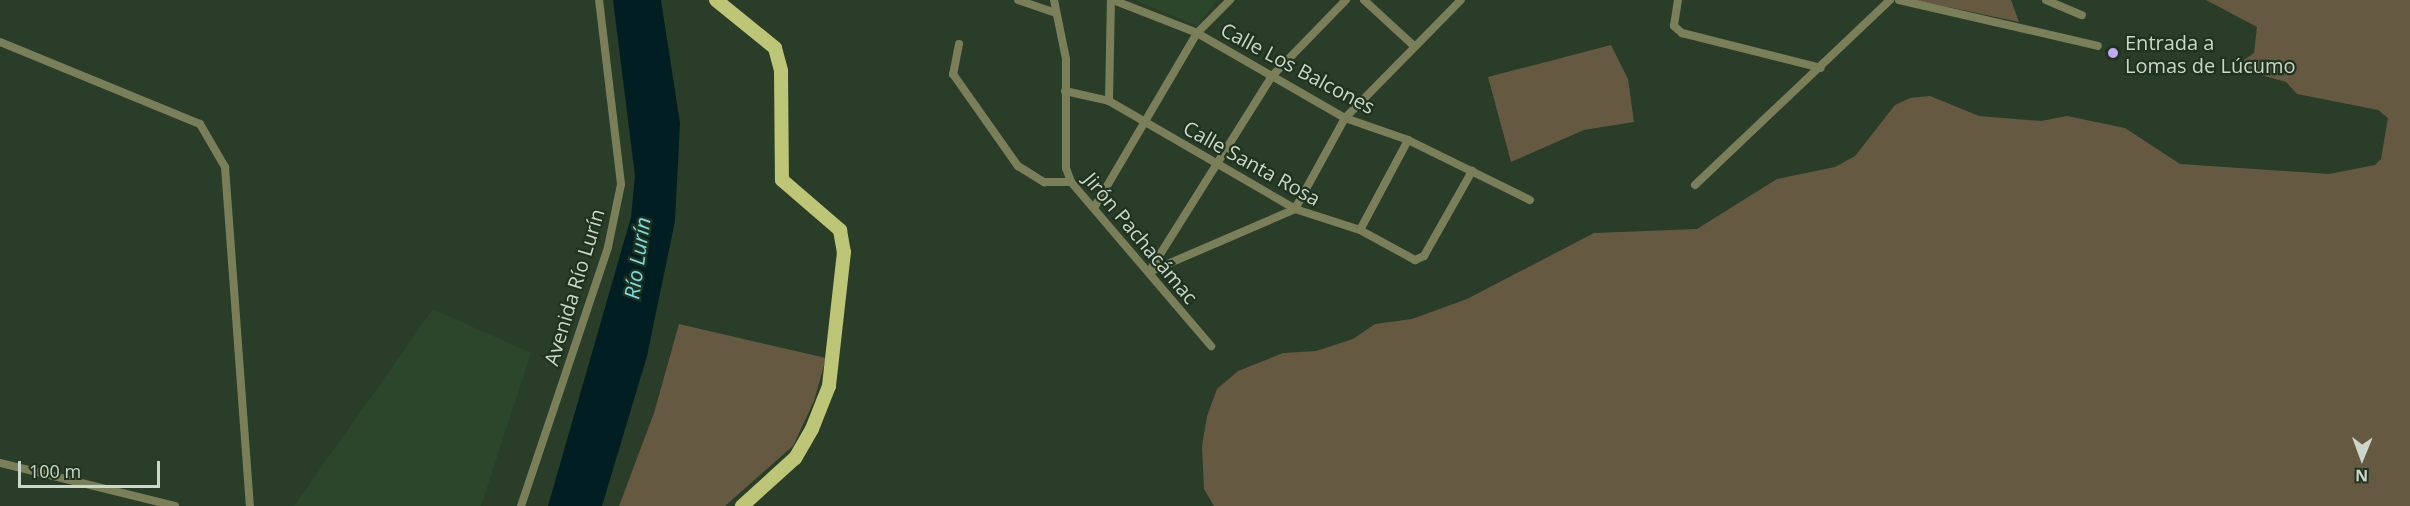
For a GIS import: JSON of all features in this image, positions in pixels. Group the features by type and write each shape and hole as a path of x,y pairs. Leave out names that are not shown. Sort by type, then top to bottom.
{"main road":[{"path":"716,0 775,48 781,71 782,180 840,230 844,252 829,386 812,429 795,458 742,506"}],"street":[{"name":"Avenida Río Lurín","path":"520,506 608,247 621,184 599,0"},
{"path":"1018,0 1056,13"},
{"name":"Jirón Pachacámac","path":"1054,0 1066,59 1065,168 1071,182 1211,346"},
{"path":"1109,101 1112,0"},
{"name":"Calle Los Balcones","path":"1112,0 1197,33 1345,117 1408,140 1530,200"},
{"path":"1094,208 1197,33 1230,0"},
{"path":"1149,272 1272,76 1346,0"},
{"path":"1364,0 1413,45"},
{"path":"1149,272 1295,209 1345,117 1413,45 1461,0"},
{"path":"1678,0 1674,26 1682,33 1821,68"},
{"path":"1695,185 1821,68 1890,0"},
{"path":"1899,0 2098,46"},
{"path":"2046,0 2082,15"},
{"path":"0,42 200,124 225,167 250,506"},
{"path":"959,44 953,74 1018,166 1044,182 1071,182"},
{"name":"Calle Santa Rosa","path":"1065,91 1109,101 1295,209 1360,230 1415,260 1424,256 1472,171"},
{"path":"1360,230 1408,140"},
{"path":"0,463 171,506"}],"shaded area":[{"path":"1135,0 1217,0 1197,26"},
{"path":"1915,0 2011,0 2019,22"},
{"path":"2206,0 2410,0 2410,506 1214,506 1204,489 1202,446 1207,416 1217,389 1238,371 1283,353 1316,351 1353,339 1375,324 1412,319 1467,299 1594,233 1697,229 1777,179 1835,167 1855,156 1895,105 1910,98 1930,96 1979,116 2041,121 2067,116 2125,128 2180,164 2329,174 2375,165 2381,159 2388,118 2378,110 2297,94 2286,82 2246,71 2238,64 2254,53 2257,27"},
{"path":"1611,45 1628,79 1634,122 1584,130 1511,162 1488,77"},
{"path":"433,309 531,353 481,506 294,506"},
{"path":"679,324 826,358 814,401 793,446 725,506 619,506 654,413"}],"water":[{"name":"Río Lurín","path":"613,0 661,0 680,123 675,221 647,356 602,506 548,506 631,217 635,176"}],"place":[{"name":"Entrada a Lomas de Lúcumo","path":"2113,53"}]}
